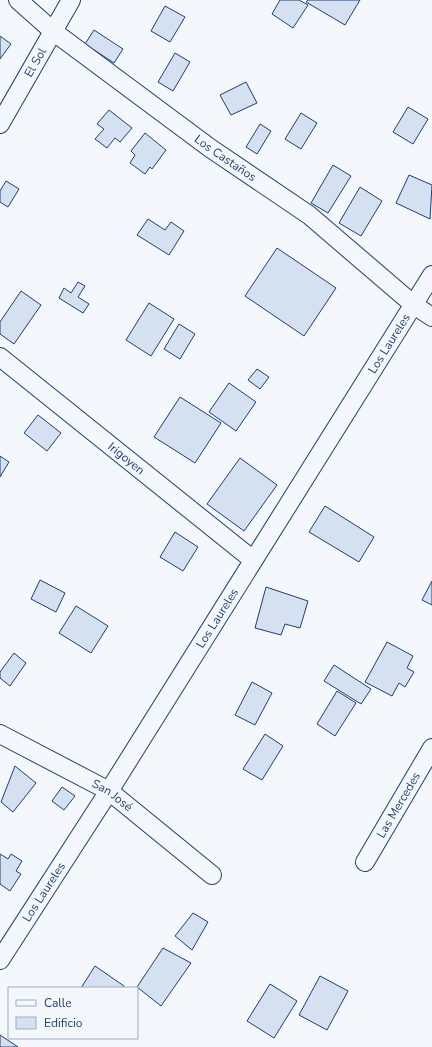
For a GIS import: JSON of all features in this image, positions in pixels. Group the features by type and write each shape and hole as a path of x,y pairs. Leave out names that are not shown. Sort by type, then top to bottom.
{"street":[{"name":"Los Castaños","path":"18,0 54,32 210,148 309,215 414,305 432,317"},
{"name":"El Sol","path":"0,124 71,0"},
{"name":"Los Laureles","path":"0,960 109,791 432,275"},
{"name":"Irigoyen","path":"0,357 253,560"},
{"name":"San José","path":"0,734 109,791 212,875"},
{"name":"Las Mercedes","path":"365,862 432,748"}],"building":[{"path":"280,0 299,0 308,5 293,28 272,14"},
{"path":"308,0 360,0 345,25 306,2"},
{"path":"165,6 185,17 170,42 151,31"},
{"path":"94,30 123,49 114,63 85,44"},
{"path":"0,36 11,44 0,59"},
{"path":"175,53 190,62 173,91 158,82"},
{"path":"246,82 257,103 231,115 220,95"},
{"path":"408,107 428,119 413,144 393,132"},
{"path":"109,110 132,128 120,142 115,138 107,148 95,139 104,129 97,124"},
{"path":"301,113 317,123 301,149 285,139"},
{"path":"260,124 271,131 257,154 246,147"},
{"path":"145,133 166,150 152,169 150,167 145,174 130,163 135,155 131,151"},
{"path":"333,165 351,176 328,213 311,203"},
{"path":"409,175 432,185 430,219 396,203"},
{"path":"6,181 19,189 8,207 0,202 0,191"},
{"path":"360,187 382,201 361,236 339,223"},
{"path":"148,219 165,230 171,222 184,231 169,255 137,235"},
{"path":"277,248 336,288 304,336 245,296"},
{"path":"78,282 85,286 78,297 89,304 83,313 59,298 64,288 71,293"},
{"path":"21,291 41,305 14,344 0,334 0,322"},
{"path":"149,303 174,319 151,356 126,340"},
{"path":"179,324 195,334 180,359 164,349"},
{"path":"257,369 269,377 260,389 248,380"},
{"path":"229,383 256,402 236,431 209,412"},
{"path":"180,397 221,423 195,463 154,437"},
{"path":"38,415 61,433 47,451 24,433"},
{"path":"0,456 9,462 0,477"},
{"path":"240,458 277,485 244,531 207,504"},
{"path":"325,506 374,537 359,562 309,532"},
{"path":"175,532 198,547 183,571 160,557"},
{"path":"40,580 65,593 56,612 31,599"},
{"path":"432,581 432,605 422,600"},
{"path":"266,587 308,601 300,628 285,624 281,635 255,628"},
{"path":"76,606 108,626 91,653 59,633"},
{"path":"387,642 413,656 407,668 414,672 405,687 399,683 392,696 365,682"},
{"path":"14,653 26,663 10,686 0,678 0,672"},
{"path":"334,665 371,689 361,704 324,681"},
{"path":"252,682 272,693 255,725 235,715"},
{"path":"337,691 356,703 335,736 317,724"},
{"path":"265,734 283,746 262,780 243,769"},
{"path":"15,766 36,783 13,812 1,802"},
{"path":"62,787 75,796 64,810 52,801"},
{"path":"0,854 8,859 11,854 22,861 16,871 21,874 10,891 0,884"},
{"path":"193,913 208,922 192,950 175,936"},
{"path":"163,948 191,963 161,1006 137,987"},
{"path":"95,966 124,986 124,987 82,987"},
{"path":"320,976 348,991 327,1030 299,1015"},
{"path":"270,984 297,1001 274,1038 247,1021"},
{"path":"0,1035 18,1047 0,1047"}]}
